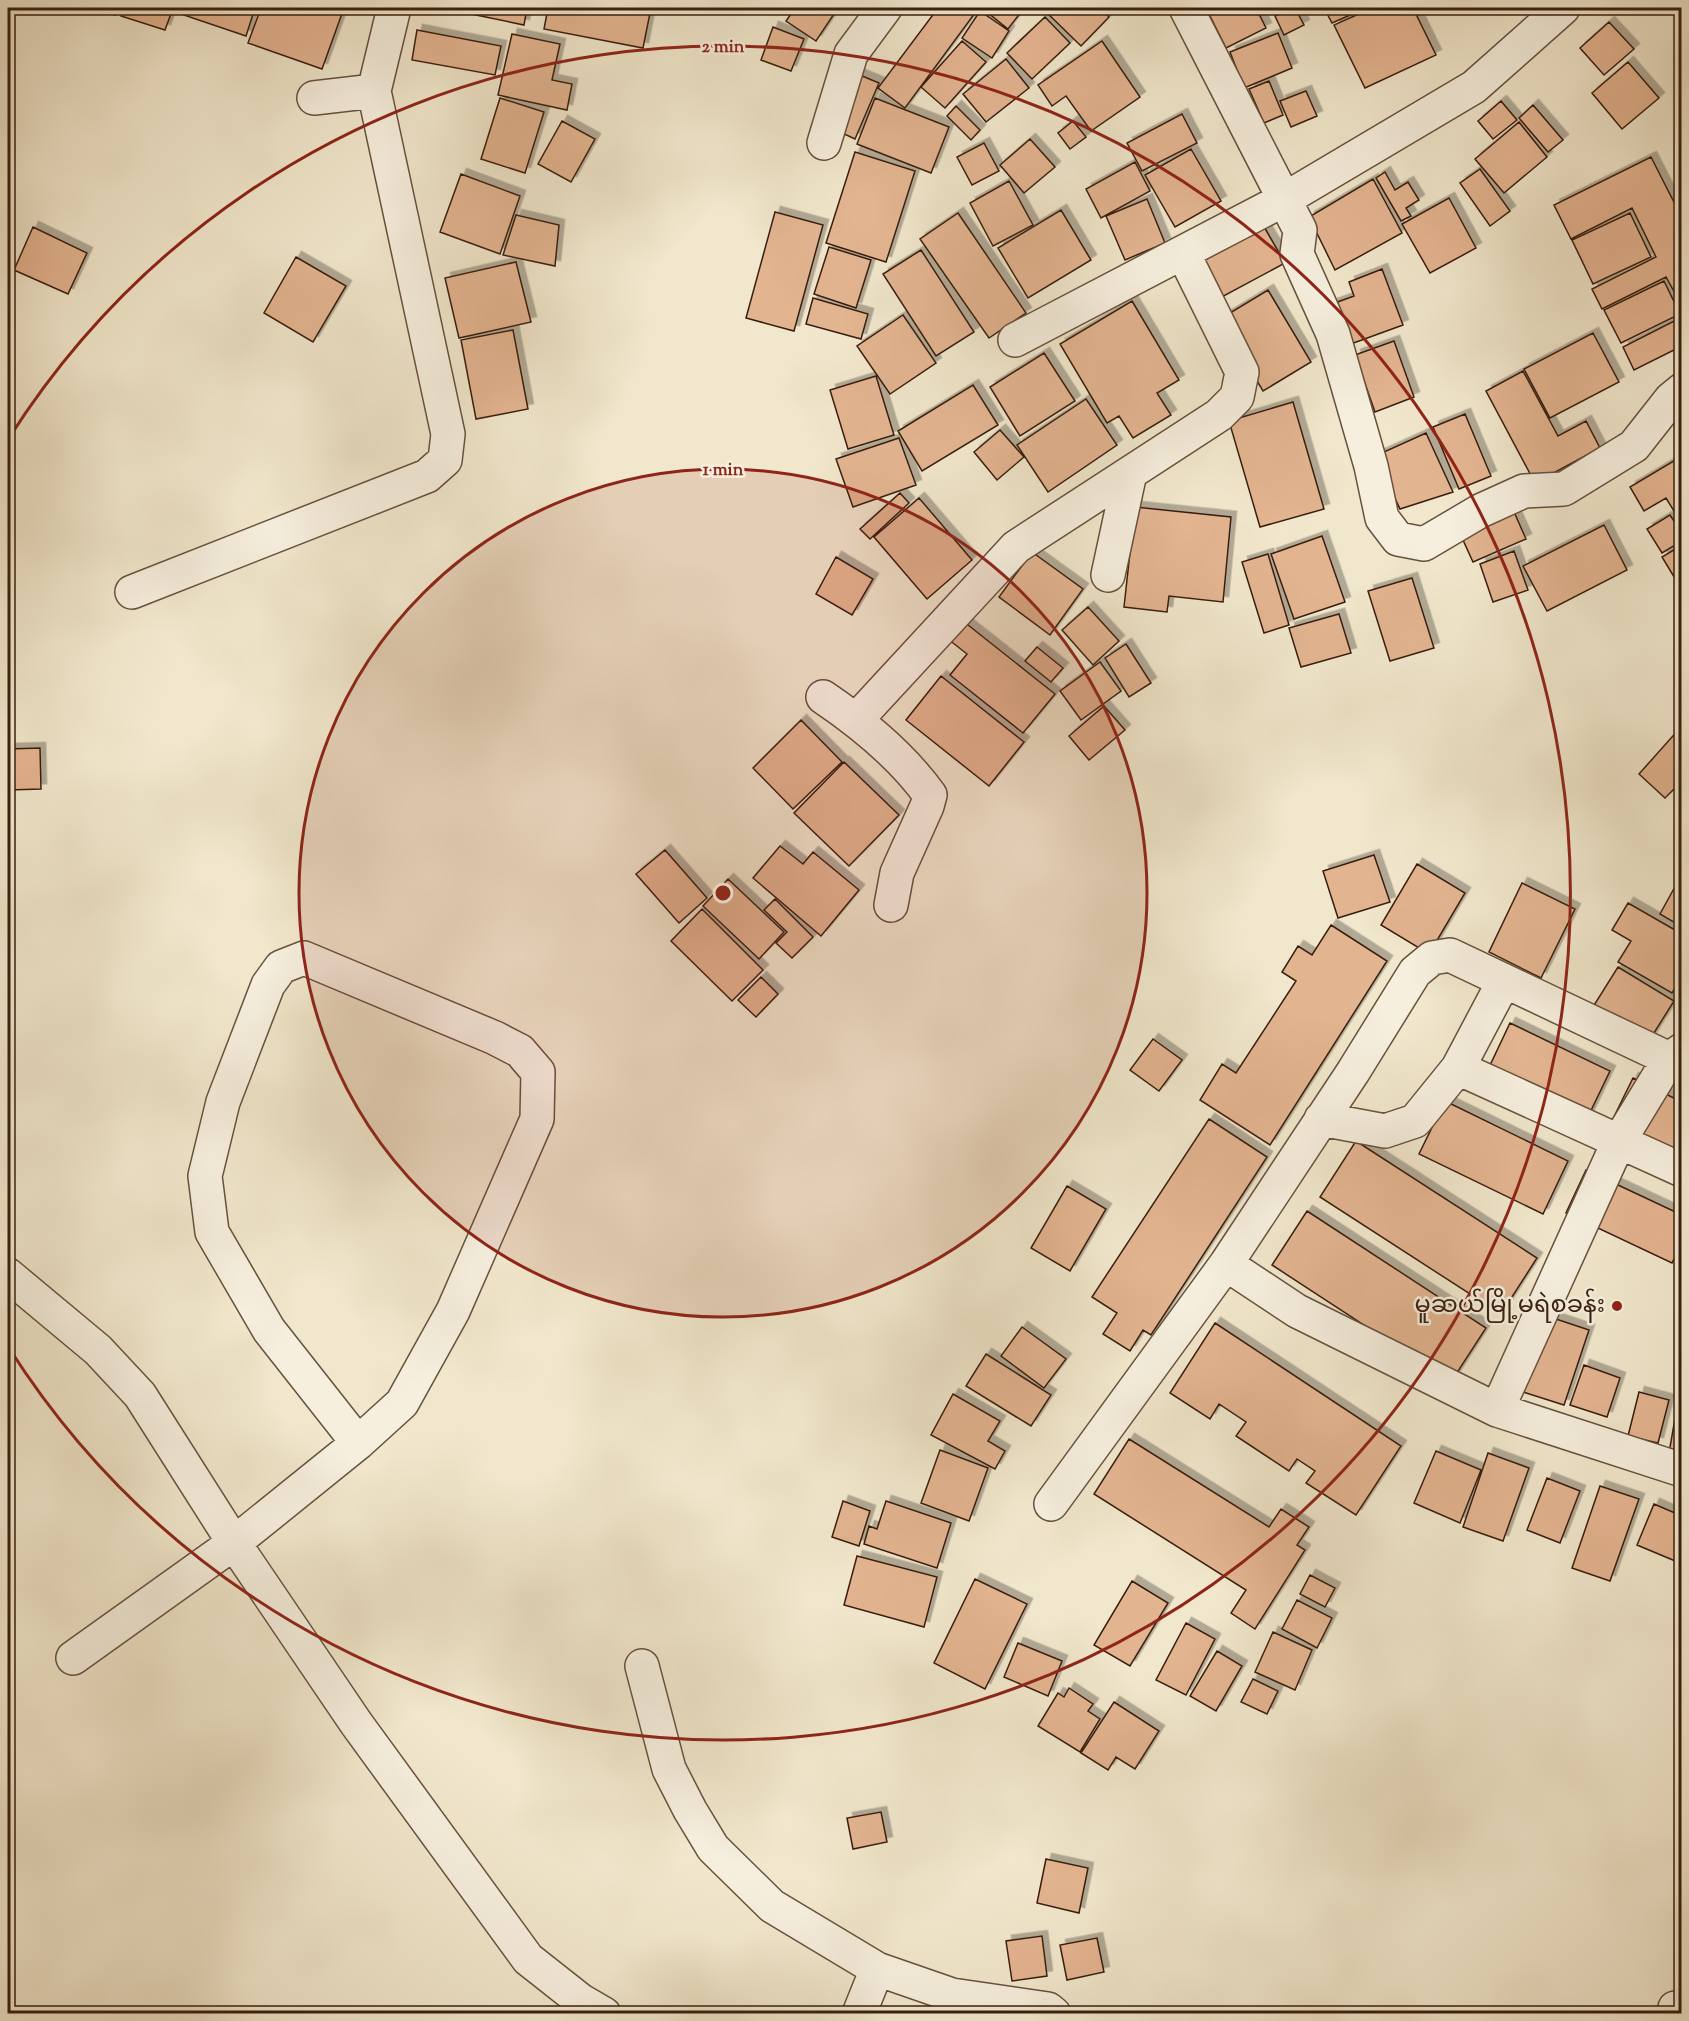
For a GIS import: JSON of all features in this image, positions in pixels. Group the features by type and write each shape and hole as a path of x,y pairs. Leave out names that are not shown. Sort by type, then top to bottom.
{"street":[{"path":"132,592 427,476 445,460 448,434 374,91 394,8"},
{"path":"824,143 851,54 885,8"},
{"path":"1186,8 1300,230 1297,254 1333,333 1371,466 1382,518 1398,539 1424,544 1480,511 1524,491 1564,489 1634,446 1671,399 1682,390"},
{"path":"1015,340 1285,199 1474,87 1563,8"},
{"path":"314,98 374,91"},
{"path":"857,719 1016,547 1219,415 1237,397 1242,372 1183,253"},
{"path":"1108,574 1130,473"},
{"path":"823,697 857,719 915,773 930,795 897,873 891,905"},
{"path":"1052,1504 1226,1264 1322,1119 1415,972 1432,957 1450,955 1678,1058 1618,1143 1497,1410"},
{"path":"73,1658 234,1543 358,1443 402,1402 453,1311 537,1119 538,1072 520,1051 495,1038 304,958 281,967 268,985 223,1102 205,1176 212,1232 269,1330 358,1443"},
{"path":"1322,1119 1385,1131 1416,1121 1458,1068 1504,981"},
{"path":"1458,1068 1618,1143 1682,1170"},
{"path":"1226,1264 1297,1311 1497,1410 1682,1470"},
{"path":"8,1275 98,1350 140,1395 234,1543 356,1723 528,1959 580,2000 604,2013"},
{"path":"642,1666 669,1769 690,1810 713,1848 772,1906 877,1969 952,1995 1048,2009 1054,2013"},
{"path":"859,2013 877,1969"}],"building":[{"path":"91,8 117,8 115,15"},
{"path":"123,8 173,8 165,30 121,16"},
{"path":"179,8 255,8 246,36 178,13"},
{"path":"261,8 344,8 322,69 248,43"},
{"path":"442,8 527,8 524,25"},
{"path":"548,8 651,8 643,48 544,29"},
{"path":"795,8 838,8 816,41 786,21"},
{"path":"938,8 968,8 975,13 905,108 878,88"},
{"path":"982,8 1024,8 1008,29"},
{"path":"1042,8 1099,8 1109,17 1081,46"},
{"path":"1206,8 1256,8 1266,28 1226,48"},
{"path":"1295,8 1304,25 1284,35 1275,16"},
{"path":"1324,8 1366,8 1332,23"},
{"path":"1372,8 1413,8 1436,55 1365,88 1334,25"},
{"path":"980,11 1009,31 992,58 962,38"},
{"path":"1045,17 1070,43 1032,79 1007,53"},
{"path":"1609,22 1634,49 1604,75 1580,48"},
{"path":"773,27 804,39 791,71 761,60"},
{"path":"417,30 501,46 495,75 412,60"},
{"path":"1278,33 1292,68 1244,88 1230,52"},
{"path":"512,34 560,44 552,80 572,84 567,110 498,95"},
{"path":"962,41 986,62 945,108 921,87"},
{"path":"1102,41 1140,97 1091,131 1066,96 1052,106 1038,85"},
{"path":"1006,59 1029,88 986,122 963,94"},
{"path":"1628,62 1659,98 1622,129 1592,93"},
{"path":"855,73 879,83 855,139 831,128"},
{"path":"1269,81 1283,115 1264,123 1249,89"},
{"path":"1306,91 1317,116 1291,127 1280,101"},
{"path":"500,98 544,112 525,173 481,159"},
{"path":"875,98 949,127 931,173 857,144"},
{"path":"1501,101 1517,120 1493,139 1478,121"},
{"path":"1533,105 1563,140 1548,152 1519,118"},
{"path":"956,106 980,130 971,140 947,116"},
{"path":"1182,114 1197,143 1142,171 1127,143"},
{"path":"562,121 595,139 571,182 538,164"},
{"path":"1073,121 1086,137 1070,149 1058,133"},
{"path":"1519,122 1547,157 1504,193 1475,159"},
{"path":"1030,139 1055,167 1024,193 1000,165"},
{"path":"984,143 999,171 972,185 957,157"},
{"path":"1191,149 1221,201 1175,227 1145,175"},
{"path":"855,152 915,171 886,262 826,243"},
{"path":"1651,157 1682,218 1682,306 1666,277 1602,309 1592,289 1656,257 1632,208 1571,239 1554,205"},
{"path":"1135,162 1150,191 1101,218 1086,189"},
{"path":"1480,169 1510,211 1490,226 1460,183"},
{"path":"1385,172 1395,190 1408,182 1419,200 1406,208 1411,216 1401,221 1376,178"},
{"path":"461,174 520,196 500,254 440,232"},
{"path":"1373,179 1402,233 1335,270 1309,217"},
{"path":"1009,181 1033,225 993,246 970,203"},
{"path":"1449,198 1476,248 1430,273 1402,224"},
{"path":"1147,199 1165,243 1125,260 1106,216"},
{"path":"1061,210 1091,260 1028,298 998,248"},
{"path":"775,212 823,225 794,331 746,318"},
{"path":"958,213 1026,313 989,338 920,239"},
{"path":"1630,213 1651,257 1593,284 1572,240"},
{"path":"516,215 559,225 555,266 503,255"},
{"path":"1263,225 1285,263 1218,299 1197,260"},
{"path":"33,227 87,253 68,294 14,270"},
{"path":"829,247 871,260 856,308 814,294"},
{"path":"921,250 974,332 936,356 883,274"},
{"path":"296,257 346,286 313,342 264,313"},
{"path":"516,262 531,322 459,338 445,278"},
{"path":"1382,269 1403,325 1348,345 1332,304 1354,296 1349,282"},
{"path":"1664,281 1680,314 1621,343 1604,310"},
{"path":"1268,290 1311,362 1263,391 1220,319"},
{"path":"813,298 868,314 861,339 806,324"},
{"path":"1132,301 1179,380 1157,393 1171,415 1133,438 1119,416 1107,423 1060,344"},
{"path":"903,315 936,363 890,394 857,346"},
{"path":"1682,317 1682,346 1634,370 1623,347"},
{"path":"513,330 528,409 476,419 461,340"},
{"path":"1593,333 1619,382 1550,418 1524,369"},
{"path":"1394,341 1414,397 1375,412 1355,355"},
{"path":"1044,353 1075,401 1020,436 990,387"},
{"path":"1523,371 1558,436 1586,421 1600,448 1535,483 1486,391"},
{"path":"876,376 894,435 848,449 830,390"},
{"path":"973,385 998,425 922,471 898,431"},
{"path":"1086,399 1117,445 1048,492 1017,445"},
{"path":"1293,402 1324,509 1260,527 1229,421"},
{"path":"1465,414 1491,476 1459,489 1433,427"},
{"path":"1000,430 1024,457 997,480 974,452"},
{"path":"1426,433 1453,492 1400,509 1375,456"},
{"path":"899,438 916,485 853,507 836,459"},
{"path":"1682,456 1682,524 1666,498 1644,511 1630,487"},
{"path":"900,493 909,503 870,539 860,529"},
{"path":"919,498 972,560 927,599 874,537"},
{"path":"1511,505 1526,539 1473,562 1458,529"},
{"path":"1135,507 1231,517 1223,602 1169,596 1167,612 1124,607"},
{"path":"1670,515 1682,533 1682,541 1662,553 1647,529"},
{"path":"1604,525 1627,570 1547,611 1523,566"},
{"path":"1322,536 1345,602 1294,619 1271,554"},
{"path":"1682,545 1682,584 1679,585 1662,557"},
{"path":"1514,551 1528,590 1493,602 1480,564"},
{"path":"1032,552 1083,589 1050,635 999,597"},
{"path":"1268,554 1289,625 1264,633 1242,562"},
{"path":"836,557 873,579 852,615 816,594"},
{"path":"1412,578 1434,648 1390,661 1368,591"},
{"path":"1088,607 1119,641 1093,665 1062,630"},
{"path":"1339,614 1351,653 1301,667 1289,628"},
{"path":"963,621 1055,694 1023,733 950,675 967,654 948,639"},
{"path":"1126,644 1151,683 1129,697 1105,658"},
{"path":"1037,647 1063,668 1051,682 1025,661"},
{"path":"1100,662 1121,691 1081,720 1060,691"},
{"path":"941,676 1024,742 989,786 906,720"},
{"path":"1104,706 1125,730 1089,760 1069,736"},
{"path":"801,720 842,762 793,809 753,768"},
{"path":"1680,728 1682,730 1682,781 1665,798 1639,774"},
{"path":"40,748 41,789 8,790 8,749"},
{"path":"844,762 899,815 849,866 794,813"},
{"path":"780,846 803,864 813,852 859,890 821,936 753,878"},
{"path":"665,850 707,898 679,923 636,874"},
{"path":"1374,855 1390,902 1338,918 1323,871"},
{"path":"1417,864 1465,893 1429,954 1381,925"},
{"path":"1682,874 1682,927 1660,914"},
{"path":"728,879 784,932 759,959 703,906"},
{"path":"1522,883 1575,909 1541,978 1489,952"},
{"path":"775,899 813,937 792,958 776,943 787,932 764,910"},
{"path":"1628,903 1682,934 1682,975 1672,993 1618,962 1631,941 1612,930"},
{"path":"702,909 763,970 732,1001 671,941"},
{"path":"1331,925 1387,961 1270,1145 1200,1100 1222,1064 1236,1073 1296,981 1282,972 1298,946 1312,955"},
{"path":"1618,967 1674,1001 1647,1044 1591,1010"},
{"path":"761,977 778,994 756,1017 738,1000"},
{"path":"1510,1023 1610,1071 1584,1125 1484,1078"},
{"path":"1153,1039 1182,1060 1159,1091 1130,1070"},
{"path":"1633,1078 1682,1102 1682,1165 1608,1129"},
{"path":"1445,1101 1568,1161 1543,1214 1419,1154"},
{"path":"1209,1119 1267,1157 1151,1335 1143,1330 1130,1351 1103,1334 1117,1313 1092,1297"},
{"path":"1356,1141 1537,1258 1501,1314 1320,1197"},
{"path":"1586,1170 1682,1215 1682,1243 1672,1263 1566,1213"},
{"path":"1067,1186 1106,1209 1070,1271 1031,1248"},
{"path":"1307,1211 1486,1328 1451,1382 1272,1265"},
{"path":"1547,1316 1589,1330 1564,1405 1523,1392"},
{"path":"1215,1323 1401,1446 1356,1515 1306,1483 1315,1471 1297,1459 1289,1471 1236,1436 1246,1422 1219,1404 1210,1419 1170,1393"},
{"path":"1022,1327 1066,1359 1044,1388 1001,1356"},
{"path":"986,1354 1051,1395 1031,1426 966,1386"},
{"path":"1584,1365 1620,1378 1607,1417 1570,1405"},
{"path":"1682,1378 1682,1455 1669,1453"},
{"path":"1639,1392 1669,1400 1658,1443 1628,1436"},
{"path":"953,1394 1000,1421 988,1441 1005,1451 995,1469 931,1435"},
{"path":"1129,1439 1269,1527 1281,1509 1309,1527 1297,1545 1305,1550 1255,1629 1231,1613 1246,1590 1094,1494"},
{"path":"940,1450 988,1468 969,1521 921,1503"},
{"path":"1436,1451 1481,1470 1460,1523 1414,1503"},
{"path":"1488,1453 1529,1468 1503,1541 1463,1527"},
{"path":"1547,1478 1580,1491 1560,1543 1527,1530"},
{"path":"1600,1486 1639,1499 1610,1581 1572,1568"},
{"path":"843,1501 870,1511 859,1546 832,1537"},
{"path":"886,1501 951,1523 937,1568 864,1544 869,1526 877,1529"},
{"path":"1654,1504 1682,1516 1682,1559 1680,1563 1637,1545"},
{"path":"857,1556 937,1577 924,1627 844,1605"},
{"path":"1310,1575 1335,1588 1325,1607 1300,1594"},
{"path":"975,1579 1027,1604 985,1689 934,1663"},
{"path":"1132,1581 1168,1603 1130,1666 1094,1645"},
{"path":"1297,1600 1332,1618 1317,1648 1282,1629"},
{"path":"1186,1623 1215,1639 1186,1695 1156,1680"},
{"path":"1273,1632 1312,1650 1295,1690 1255,1672"},
{"path":"1018,1643 1062,1661 1048,1696 1004,1677"},
{"path":"1217,1651 1242,1666 1216,1711 1190,1696"},
{"path":"1253,1679 1278,1691 1267,1714 1241,1702"},
{"path":"1069,1688 1093,1704 1088,1711 1100,1719 1080,1752 1038,1726 1058,1693 1064,1697"},
{"path":"1114,1702 1159,1731 1135,1769 1116,1757 1108,1770 1081,1753"},
{"path":"881,1812 887,1842 853,1849 847,1818"},
{"path":"1046,1859 1088,1868 1079,1913 1037,1903"},
{"path":"1042,1936 1047,1976 1012,1981 1006,1941"},
{"path":"1097,1938 1104,1972 1067,1980 1060,1945"}],"place":[{"name":"မူဆယ်မြို့မရဲစခန်း","path":"1617,1306"}]}
